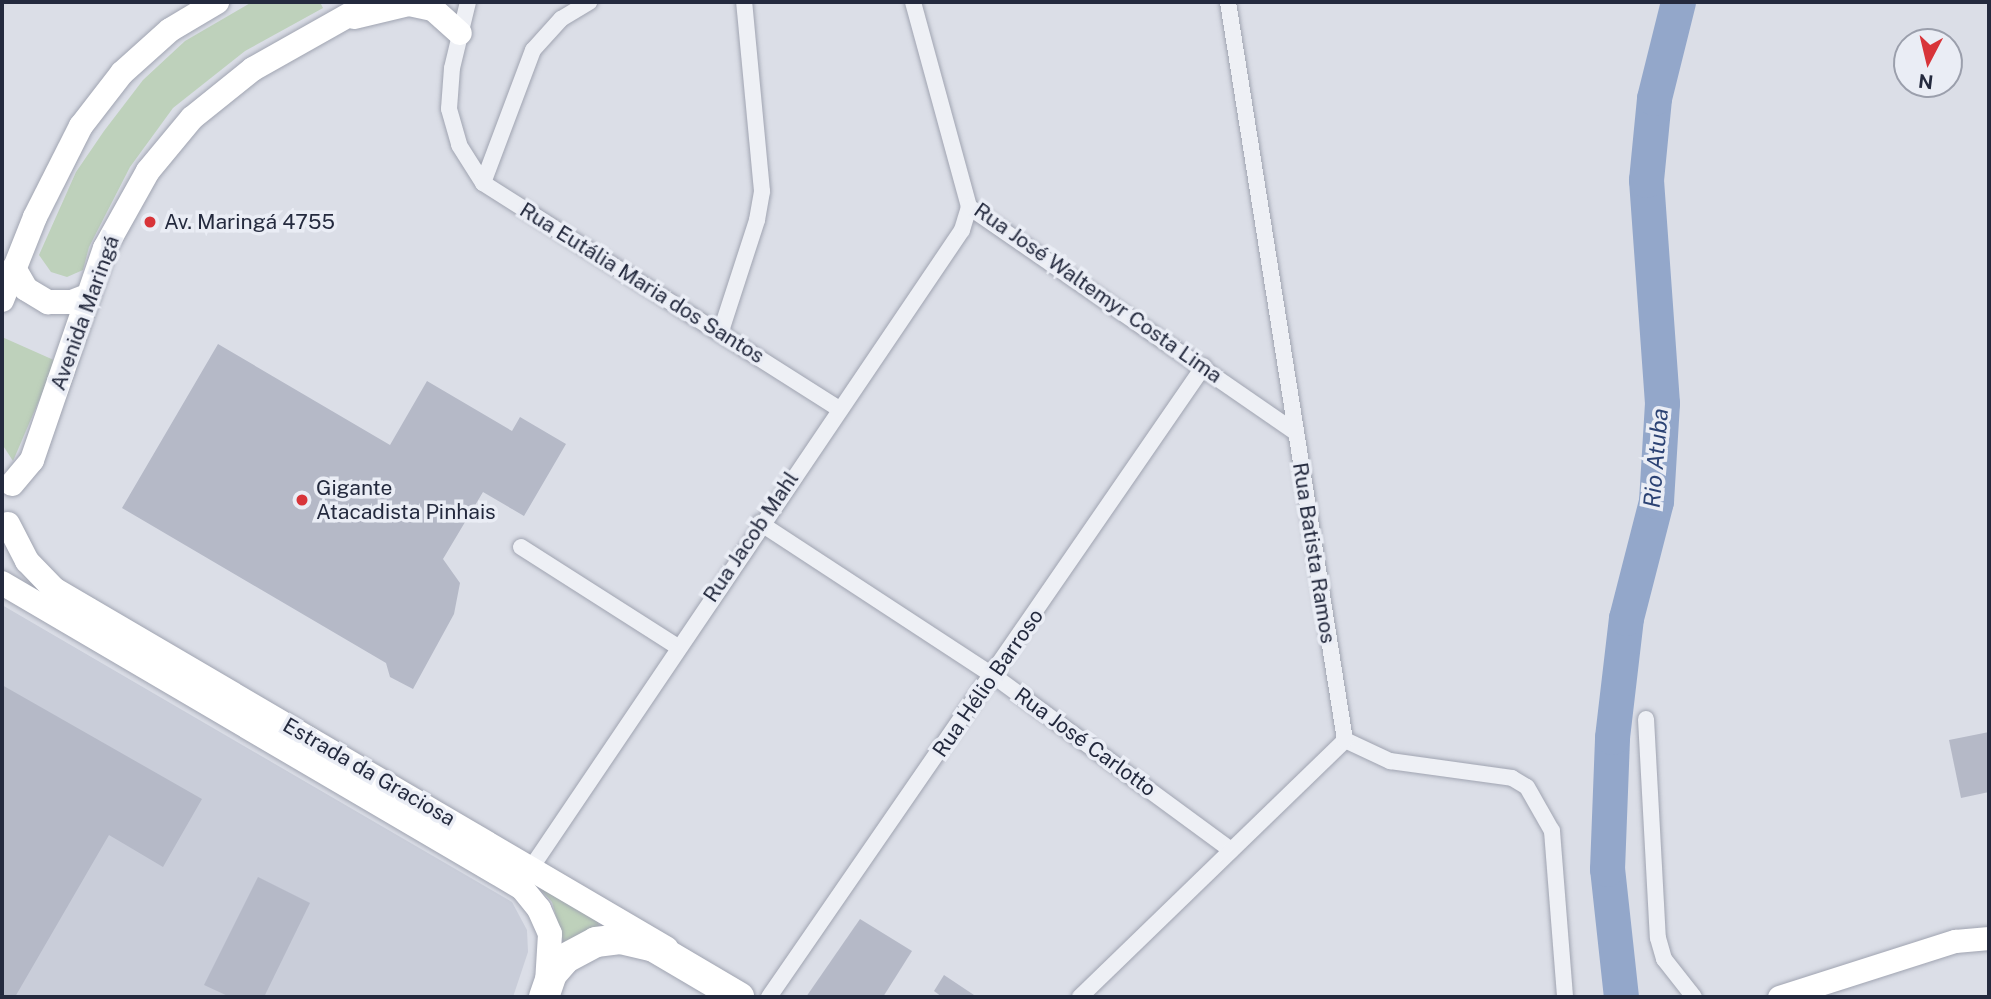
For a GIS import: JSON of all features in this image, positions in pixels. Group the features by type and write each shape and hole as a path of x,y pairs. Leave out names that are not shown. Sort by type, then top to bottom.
{"highway":[{"path":"545,990 575,952 620,939 654,947 739,997"}],"main road":[{"path":"2,300 14,268 81,126 122,73 170,30 217,2"},
{"name":"Avenida Maringá","path":"7,475 32,460 105,248 148,171 192,118 253,69 346,11 372,2"},
{"path":"346,11 408,4 433,9 460,33"},
{"path":"14,268 26,289 48,302 72,302 89,295"},
{"path":"5,529 7,475"},
{"name":"Estrada da Graciosa","path":"5,529 27,561 54,589 531,868 644,931 702,975 751,997"},
{"name":"Estrada da Graciosa","path":"2,583 522,888 539,909 550,934 545,990"},
{"path":"1779,997 1955,941 1989,938"}],"street":[{"name":"Rua Eutália Maria dos Santos","path":"468,2 460,33 449,109 459,145 483,183 721,331 838,408"},
{"path":"483,183 533,50 561,19 589,2"},
{"path":"721,331 757,220 762,191 744,2"},
{"name":"Rua José Waltemyr Costa Lima","path":"913,2 969,207 1204,366 1294,431"},
{"name":"Rua Batista Ramos","path":"1227,2 1345,740"},
{"name":"Rua Jacob Mahl","path":"531,868 760,523 961,230 969,207"},
{"name":"Rua Hélio Barroso","path":"769,997 994,676 1204,366"},
{"name":"Rua José Carlotto","path":"760,523 994,676 1231,850"},
{"path":"522,547 678,647"},
{"path":"1646,719 1658,938 1664,959 1694,997"},
{"path":"1080,997 1345,740 1390,761 1511,778 1534,794 1554,841 1565,997"}],"shaded area":[{"path":"2,605 512,902 527,930 528,952 513,997 2,997"}],"green space":[{"path":"252,2 320,2 323,8 245,51 173,108 130,167 89,247 83,270 67,277 51,272 39,255 76,172 104,131 143,80 185,41"},
{"path":"2,337 56,361 13,461 2,444"},
{"path":"533,881 598,922 599,926 564,945 552,902"}],"building":[{"name":"Gigante Atacadista Pinhais","path":"218,344 390,445 427,381 512,431 520,417 566,444 524,516 483,492 443,559 460,583 454,614 413,689 390,677 386,663 122,508"},
{"path":"2,685 202,799 163,867 109,835 15,997 2,997"},
{"path":"1989,732 1989,792 1961,798 1949,740"},
{"path":"258,877 310,903 264,997 230,997 204,985"},
{"path":"860,919 912,951 883,997 806,997"},
{"path":"944,975 977,997 942,997 934,991"}],"waterway":[{"name":"Rio Atuba","path":"1621,997 1607,869 1612,737 1626,618 1656,501 1662,403 1646,180 1654,98 1678,2"}],"place":[{"name":"Av. Maringá 4755","path":"150,222"},
{"name":"Gigante Atacadista Pinhais","path":"302,500"}]}
